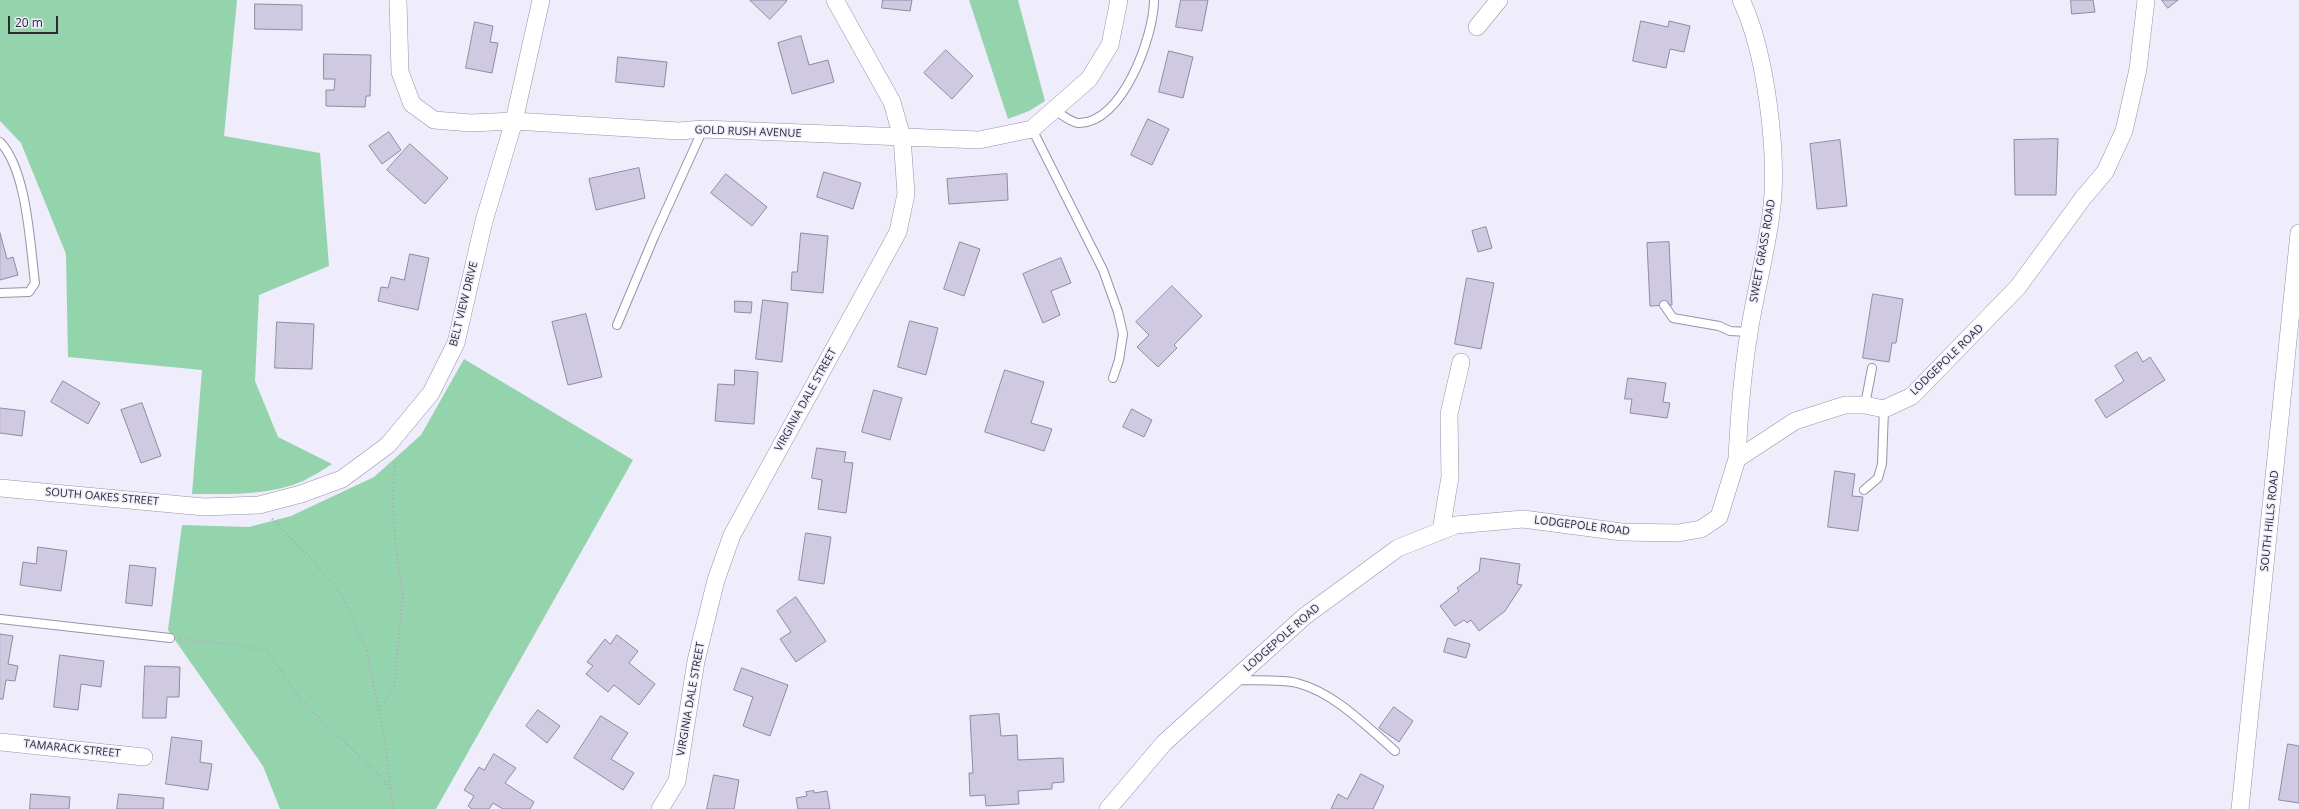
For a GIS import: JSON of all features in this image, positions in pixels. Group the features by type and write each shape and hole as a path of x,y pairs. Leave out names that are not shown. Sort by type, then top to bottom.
{"street":[{"name":"GOLD RUSH AVENUE","path":"398,0 400,72 412,104 434,120 471,123 514,121 678,131 703,129 979,140 1032,129 1089,79 1110,45 1119,0"},
{"name":"BELT VIEW DRIVE","path":"204,506 259,505 308,492 342,479 388,445 431,393 456,343 484,221 514,121 541,0"},
{"name":"VIRGINIA DALE STREET","path":"660,809 677,782 696,661 716,580 732,535 898,232 906,194 902,137 892,102 835,0"},
{"path":"1477,27 1499,0"},
{"name":"SWEET GRASS ROAD","path":"1737,459 1741,387 1749,332 1771,214 1773,187 1771,126 1751,20 1741,0"},
{"name":"LODGEPOLE ROAD","path":"1884,409 1912,396 1981,327 2018,287 2078,204 2105,172 2124,131 2138,68 2146,0"},
{"name":"SOUTH HILLS ROAD","path":"2240,809 2299,233"},
{"path":"1441,531 1450,477 1449,414 1461,362"},
{"path":"1737,459 1795,420 1845,405 1865,405 1884,409"},
{"name":"LODGEPOLE ROAD","path":"1108,809 1164,743 1305,616 1398,548 1456,525 1523,519 1622,532 1678,533 1701,529 1719,517 1737,459"},
{"name":"SOUTH OAKES STREET","path":"0,488 204,506"},
{"name":"TAMARACK STREET","path":"0,742 144,757"}],"lane":[{"path":"1054,110 1076,123 1090,122 1105,113 1121,95 1144,50 1152,28 1154,0"},
{"path":"617,325 654,237 703,129"},
{"path":"1032,129 1103,270 1118,312 1123,334 1119,360 1113,378"},
{"path":"0,142 7,149 20,176 36,283 29,292 0,293"},
{"path":"1664,305 1673,318 1719,326 1730,331 1749,332"},
{"path":"1865,405 1872,368"},
{"path":"1864,490 1878,478 1882,464 1884,409"},
{"path":"0,619 170,638"},
{"path":"1235,680 1296,683 1322,693 1351,712 1395,751"}],"path":[{"path":"379,711 394,687 403,595 395,542 393,501 396,436"},
{"path":"269,516 309,556 343,597 366,649 379,711 394,809"},
{"path":"170,638 231,644 267,651 301,700 384,780 391,790"}],"green space":[{"path":"0,0 237,0 224,136 320,153 329,266 259,295 255,381 278,437 332,464 303,481 290,486 262,492 192,494 202,370 68,357 66,254 21,143 0,121"},
{"path":"969,0 1018,0 1045,101 1029,111 1008,119"},
{"path":"464,359 633,460 436,809 280,809 263,766 168,630 182,525 249,527 291,516 374,477 421,435"}],"building":[{"path":"750,0 786,0 787,1 770,19"},
{"path":"883,0 912,0 910,11 882,8"},
{"path":"1181,0 1208,0 1202,31 1176,27"},
{"path":"2071,0 2093,0 2095,12 2072,14"},
{"path":"2162,0 2178,0 2168,8"},
{"path":"255,4 302,5 302,30 255,29"},
{"path":"1641,21 1668,27 1669,21 1690,26 1684,52 1670,49 1666,68 1633,61"},
{"path":"475,22 493,26 490,42 498,43 492,73 466,68"},
{"path":"801,36 809,65 828,60 834,82 792,94 778,43"},
{"path":"946,50 973,76 952,99 924,73"},
{"path":"1169,51 1193,57 1183,98 1159,92"},
{"path":"324,54 371,55 370,96 366,96 365,107 326,106 326,90 334,90 335,79 324,79"},
{"path":"618,57 667,62 664,87 616,82"},
{"path":"1148,119 1169,129 1152,165 1131,155"},
{"path":"389,132 401,150 382,164 369,146"},
{"path":"2058,139 2056,195 2015,195 2014,140"},
{"path":"1840,140 1847,206 1817,209 1810,144"},
{"path":"410,144 448,178 425,204 387,170"},
{"path":"639,168 645,198 596,210 589,179"},
{"path":"824,172 861,183 853,209 817,197"},
{"path":"726,174 767,207 752,226 711,193"},
{"path":"1007,174 1008,200 949,204 947,179"},
{"path":"1486,227 1492,248 1478,252 1472,231"},
{"path":"0,233 7,259 13,257 18,275 0,280"},
{"path":"801,233 828,236 823,293 791,290 792,272 797,272"},
{"path":"960,242 980,249 964,296 944,289"},
{"path":"1669,242 1672,305 1650,306 1647,243"},
{"path":"410,254 429,258 418,310 378,301 381,287 388,288 391,277 404,280"},
{"path":"1061,258 1071,283 1051,291 1060,315 1043,323 1023,274"},
{"path":"1467,278 1494,283 1481,349 1455,344"},
{"path":"1172,286 1202,316 1174,345 1177,348 1158,367 1137,347 1149,335 1136,322"},
{"path":"1873,294 1903,299 1896,343 1892,343 1889,362 1863,358"},
{"path":"763,300 788,303 782,362 756,359"},
{"path":"735,301 752,302 751,313 735,312"},
{"path":"586,314 602,377 568,385 552,322"},
{"path":"910,321 938,328 926,375 898,367"},
{"path":"277,322 314,324 312,369 275,368"},
{"path":"2137,352 2143,362 2150,357 2165,380 2106,418 2095,400 2124,381 2115,366"},
{"path":"735,370 758,372 754,424 715,421 718,384 734,385"},
{"path":"1005,370 1044,382 1031,423 1052,429 1044,451 985,432"},
{"path":"1628,378 1666,383 1663,402 1670,403 1667,418 1630,413 1632,399 1625,399"},
{"path":"63,381 100,403 88,424 51,402"},
{"path":"874,390 902,398 890,440 862,432"},
{"path":"142,403 161,456 141,463 121,410"},
{"path":"0,408 25,411 22,436 0,433"},
{"path":"1132,409 1152,420 1144,437 1123,427"},
{"path":"817,448 846,452 844,462 853,463 846,513 818,509 822,480 812,478"},
{"path":"1835,471 1855,474 1852,496 1863,497 1858,531 1828,527"},
{"path":"806,533 831,537 824,584 799,580"},
{"path":"38,547 67,551 61,591 20,585 23,562 36,564"},
{"path":"1481,558 1520,564 1517,584 1522,585 1505,611 1479,631 1471,620 1467,623 1464,620 1455,626 1440,606 1459,591 1457,588 1479,571"},
{"path":"130,565 156,568 152,606 126,603"},
{"path":"796,597 826,641 796,662 780,639 791,632 777,611"},
{"path":"0,634 13,636 8,664 18,666 15,681 6,680 3,699 0,699"},
{"path":"617,635 638,651 629,663 655,684 639,705 614,685 608,692 586,674 593,666 587,662 605,639 610,644"},
{"path":"1448,638 1470,644 1466,658 1444,652"},
{"path":"60,655 104,661 101,687 81,684 78,710 54,707"},
{"path":"145,666 180,667 179,697 167,697 166,718 143,718"},
{"path":"742,668 788,685 770,736 743,726 753,697 734,690"},
{"path":"1394,707 1413,721 1399,742 1379,728"},
{"path":"538,710 560,726 547,743 526,726"},
{"path":"999,714 1001,736 1017,735 1018,760 1063,758 1064,782 1052,783 1052,789 1018,791 1019,804 986,806 985,795 970,796 969,773 973,773 970,716"},
{"path":"601,716 628,733 611,759 634,773 623,790 574,758"},
{"path":"172,737 202,741 200,762 212,764 208,790 166,784"},
{"path":"2288,744 2299,746 2299,803 2279,800"},
{"path":"494,754 516,768 505,783 534,802 530,809 503,809 493,803 489,809 472,809 468,806 474,796 464,790 479,767 484,770"},
{"path":"1361,774 1384,786 1373,809 1331,809 1338,794 1347,799"},
{"path":"714,775 739,780 734,809 707,809"},
{"path":"814,791 814,793 827,791 830,809 798,809 796,798 807,796 806,792"},
{"path":"31,794 70,797 69,809 30,809"},
{"path":"119,794 164,798 163,809 117,809"}]}
